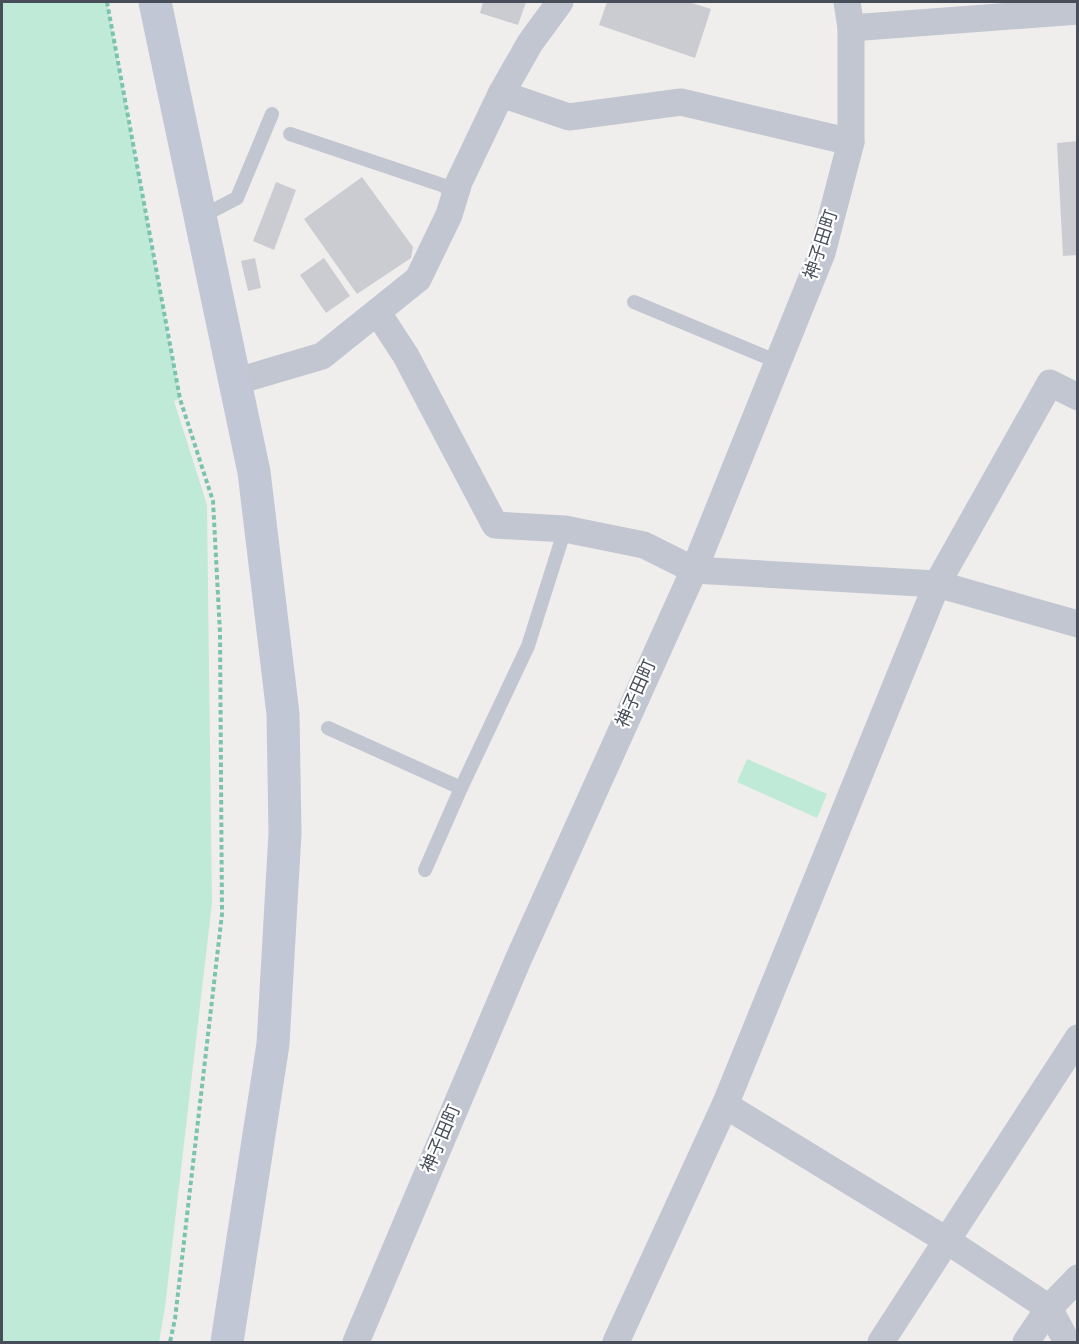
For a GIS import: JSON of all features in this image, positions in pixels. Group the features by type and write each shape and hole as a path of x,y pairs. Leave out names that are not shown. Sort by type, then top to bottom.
{"street":[{"path":"155,2 254,472 283,714 285,833 273,1044 227,1342"},
{"path":"234,382 322,356 418,279 449,215 456,194 501,94 530,43 560,2"},
{"name":"神子田町","path":"356,1342 518,960 693,570 822,253 851,142 851,28 847,2"},
{"path":"851,28 1077,11"},
{"path":"501,94 569,117 681,102 851,142"},
{"path":"378,313 406,356 495,525 565,529 644,545 693,570 937,584 1077,624"},
{"path":"616,1342 725,1105 937,584 1050,383 1077,397"},
{"path":"881,1342 1077,1038"},
{"path":"725,1105 946,1240 1049,1308 1068,1342"},
{"path":"1026,1342 1049,1308 1077,1278"}],"lane":[{"path":"198,211 214,210 237,198 272,114"},
{"path":"290,134 442,185 456,194"},
{"path":"634,302 778,362"},
{"path":"424,870 528,646 565,529"},
{"path":"328,728 461,788"}],"path":[{"path":"107,2 180,399 213,501 220,633 222,914 170,1342"}],"green space":[{"path":"2,2 107,2 180,399 174,401 207,505 212,903 159,1342 2,1342"},
{"path":"747,759 827,794 817,818 737,782"}],"building":[{"path":"483,2 526,2 518,25 480,13"},
{"path":"607,2 689,2 711,9 695,58 599,25"},
{"path":"1078,141 1078,255 1063,256 1057,143"},
{"path":"362,177 413,247 411,258 357,294 304,219"},
{"path":"276,182 296,190 274,250 253,241"},
{"path":"255,258 261,288 248,291 241,261"},
{"path":"324,258 350,296 326,313 300,275"}]}
